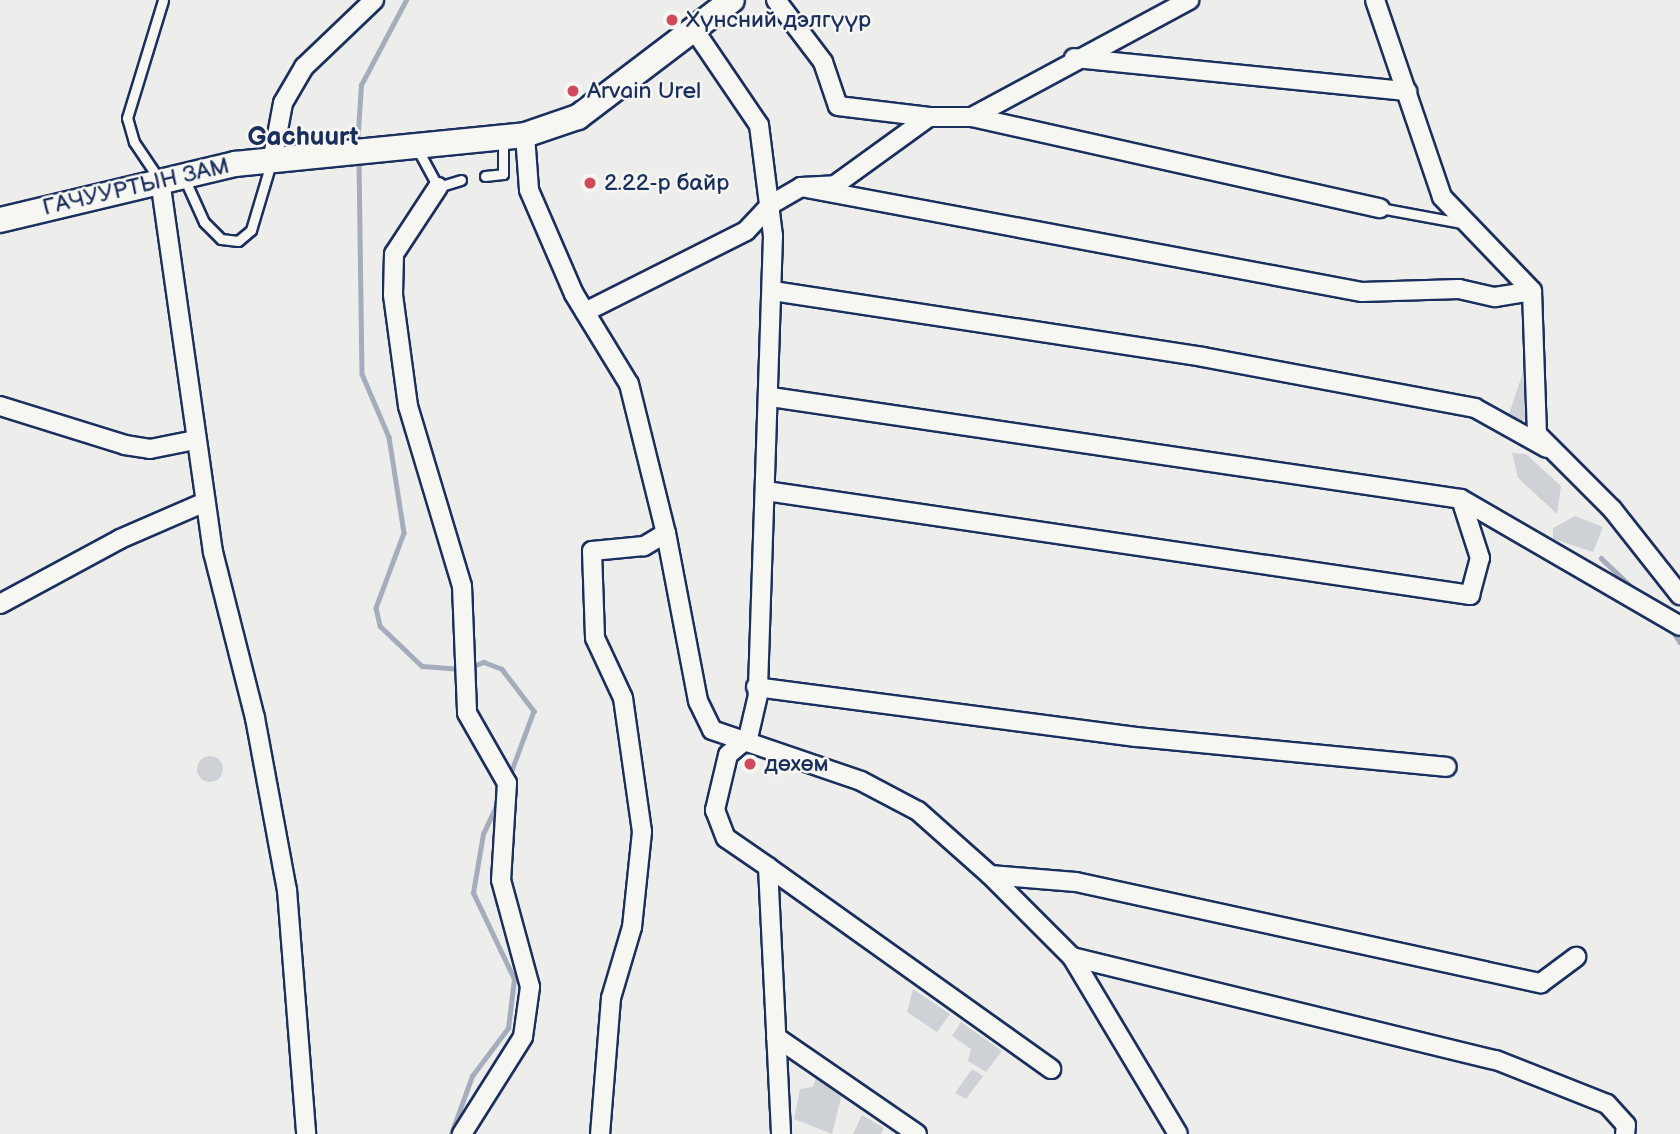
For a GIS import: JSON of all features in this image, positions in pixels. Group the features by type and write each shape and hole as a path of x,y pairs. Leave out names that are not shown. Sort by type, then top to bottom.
{"main road":[{"name":"ГАЧУУРТЫН ЗАМ","path":"0,220 171,177 271,162 389,153 514,138 578,117 695,31 732,0"}],"street":[{"path":"271,162 283,103 304,67 374,0"},
{"path":"776,0 822,62 838,106 929,117 972,117 1380,208"},
{"path":"972,117 1074,58 1189,0"},
{"path":"1375,0 1443,197 1532,291 1535,418 1547,448"},
{"path":"695,31 759,125 769,205 774,291 756,687 748,738 727,755 715,810 726,838 1051,1069"},
{"path":"1074,58 1407,91"},
{"path":"585,312 746,232 769,205 802,187 835,185 929,117"},
{"path":"514,138 529,190 585,312 629,384 666,533 698,701 712,730 748,738 861,781 918,811 990,875 1072,957 1178,1134"},
{"path":"171,177 195,440 205,502 287,890 306,1134"},
{"path":"438,187 394,254 393,295 408,407 462,586 467,713 507,783 501,880 530,987 523,1037 462,1134"},
{"path":"802,187 1362,292 1459,289 1495,297 1532,291"},
{"path":"774,291 1203,357 1475,408 1547,448 1612,509 1680,595"},
{"path":"771,397 1461,499 1680,626"},
{"path":"0,406 125,445 150,449 195,440"},
{"path":"766,491 1470,595 1480,558 1461,499"},
{"path":"0,604 120,538 205,502"},
{"path":"600,1134 606,1036 632,927 642,832 623,698 595,638 592,551 643,546 666,533"},
{"path":"756,687 1137,737 1447,767"},
{"path":"768,867 781,1134"},
{"path":"990,875 1076,883 1541,982 1576,957"},
{"path":"1072,957 1496,1060 1607,1104 1626,1125 1625,1134"},
{"path":"776,1037 916,1134"}],"lane":[{"path":"163,0 127,118 134,142 171,177 204,222 221,239 238,241 250,230 271,162"},
{"path":"485,176 503,174 514,138"},
{"path":"418,150 438,187 461,180"},
{"path":"1380,208 1472,226"}],"shaded area":[{"path":"1524,369 1533,371 1531,417 1514,424 1509,414"},
{"path":"1512,453 1526,454 1561,486 1557,514 1518,478"},
{"path":"1575,516 1603,527 1593,552 1553,539 1553,528"},
{"path":"210,756 219,760 223,769 219,778 210,782 201,778 197,769 201,760"},
{"path":"913,989 950,1014 937,1032 907,1012"},
{"path":"961,1022 1002,1051 986,1072 968,1061 971,1049 952,1036"},
{"path":"972,1069 983,1076 966,1099 955,1093"},
{"path":"817,1075 842,1094 832,1134 794,1119 800,1089 813,1087"},
{"path":"862,1115 884,1128 881,1134 853,1134"}],"waterway":[{"path":"357,145 361,85 406,0"},
{"path":"359,161 362,374 389,437 404,533 376,608 380,626 422,666 462,669"},
{"path":"1601,558 1641,596"},
{"path":"1673,631 1680,642"},
{"path":"470,667 484,662 502,669 534,711 510,776"},
{"path":"451,1134 472,1076 508,1028 514,979 473,893 483,834 499,800"}],"place":[{"name":"Хүнсний дэлгүүр","path":"672,20"},
{"name":"Arvain Urel","path":"573,91"},
{"name":"2.22-р байр","path":"590,183"},
{"name":"дөхөм","path":"750,764"}],"district":[{"name":"Gachuurt","path":"303,138"}]}
